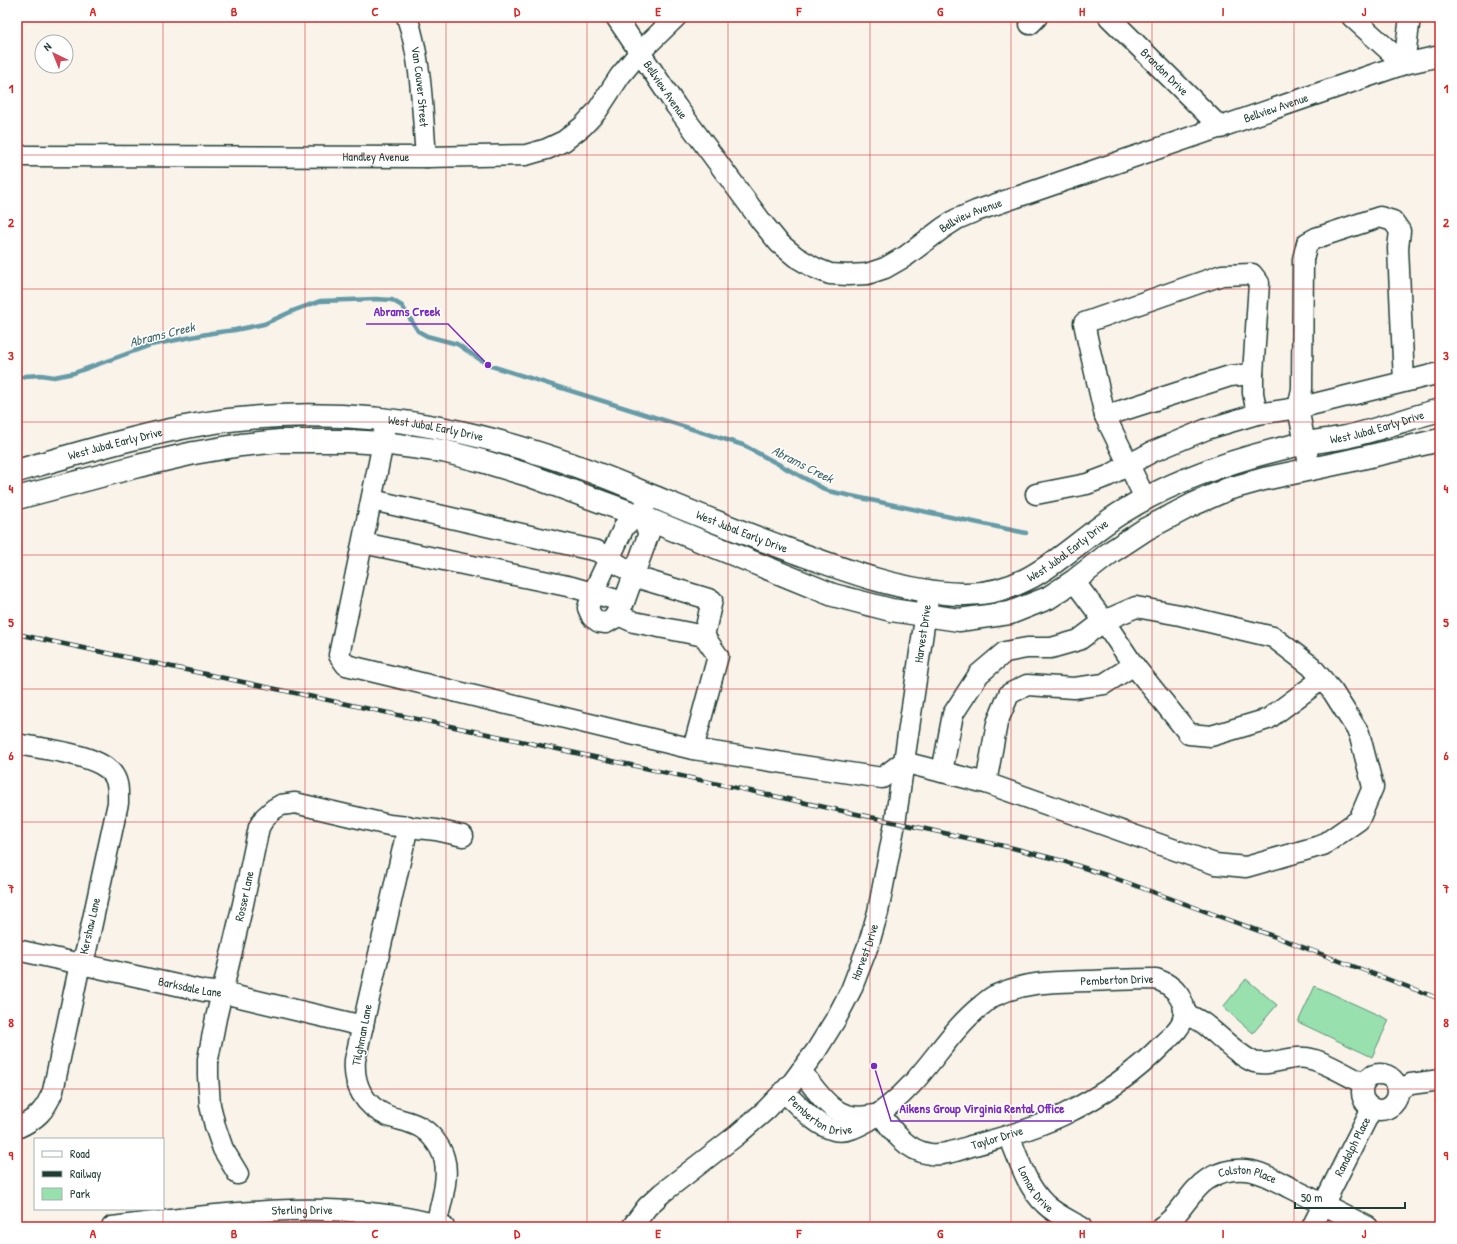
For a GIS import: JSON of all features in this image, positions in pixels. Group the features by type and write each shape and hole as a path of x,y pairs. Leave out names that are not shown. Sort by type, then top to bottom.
{"main road":[{"name":"West Jubal Early Drive","path":"17,471 159,433 230,420 317,414 385,419 460,431 509,444 600,474 694,514 837,568 884,582 929,591 964,594 987,592 1013,586 1034,576 1050,567 1096,530 1145,498 1215,468 1304,443 1349,436 1440,410"},
{"name":"West Jubal Early Drive","path":"17,498 138,466 194,453 241,445 280,441 348,441 383,443 443,452 482,461 528,475 640,516 832,595 891,610 959,620 1010,613 1048,598 1074,581 1132,538 1194,504 1228,489 1264,478 1440,440"}],"street":[{"name":"Van Couver Street","path":"407,17 418,62 426,157"},
{"name":"Bellview Avenue","path":"616,17 639,53 717,162 779,243 796,257 815,268 830,274 848,276 867,274 885,268 906,256 942,228 957,219 983,209 1404,64 1440,56"},
{"name":"Handley Avenue","path":"17,156 426,157 526,154 547,149 583,126 598,111 620,76 639,53 676,17"},
{"name":"Brandon Drive","path":"1109,17 1221,128"},
{"path":"1352,17 1404,64"},
{"path":"1404,64 1410,17"},
{"path":"1310,469 1298,408 1302,389 1303,259 1307,243 1316,238 1380,216 1393,221 1400,230 1398,248 1404,382"},
{"path":"1145,498 1105,416 1084,323 1222,276 1252,274 1259,283 1253,374 1253,394 1257,414"},
{"path":"1036,494 1087,484 1108,476 1152,452 1207,429 1257,414 1298,408 1440,373"},
{"path":"1105,416 1230,376 1253,374"},
{"path":"385,419 383,443 340,655 346,665 693,748 882,778 903,762 942,772 986,783 1215,864 1246,867 1323,845 1359,820 1373,787 1359,733 1333,692 1311,666 1273,637 1180,615 1136,607 1104,621 1079,640 1051,648 1027,648 1005,652 979,674 953,714 942,772"},
{"path":"640,516 649,533 634,574 620,608 613,618 606,623 599,622 592,617 588,608 593,593 625,525 640,516 650,495"},
{"path":"372,500 597,551 642,579 712,600 704,636"},
{"path":"363,542 593,593 620,608 634,622 704,636 718,656 693,748"},
{"path":"1074,581 1134,665 1189,734 1211,736 1268,719 1322,679"},
{"name":"Harvest Drive","path":"632,1227 647,1207 662,1193 737,1135 784,1092 816,1051 837,1017 851,990 869,943 878,912 890,851 929,591"},
{"path":"986,783 997,723 1009,694 1027,685 1074,688 1104,684 1134,665"},
{"name":"Kershaw Lane","path":"17,744 84,757 101,763 114,775 118,789 118,803 86,951 80,964 53,1091 48,1103 36,1117 17,1128"},
{"name":"Rosser Lane","path":"238,1174 219,1141 209,1092 208,1058 214,1025 223,993 258,832 262,822 270,813 281,805 295,803 388,824 463,836"},
{"name":"Tilghman Lane","path":"408,826 354,1067 359,1090 367,1101 382,1113 415,1124 426,1131 438,1146 444,1159 446,1175 440,1226"},
{"name":"Barksdale Lane","path":"17,950 223,993 363,1026"},
{"name":"Pemberton Drive","path":"784,1092 818,1122 834,1130 845,1131 853,1129 880,1113 912,1084 957,1028 975,1010 993,997 1014,988 1035,983 1156,979 1166,982 1175,990 1182,999 1184,1013"},
{"path":"1184,1013 1202,1022 1246,1058 1255,1062 1265,1063 1288,1058 1305,1057 1316,1060 1364,1084"},
{"name":"Taylor Drive","path":"880,1113 896,1135 906,1144 918,1151 931,1154 947,1153 1009,1136 1064,1115 1095,1098 1119,1082 1152,1055 1178,1029 1182,1023 1184,1013"},
{"name":"Pemberton Drive","path":"801,1072 818,1094 837,1111 847,1116 857,1118 880,1113"},
{"path":"1383,1075 1393,1080 1398,1090 1396,1101 1393,1106 1382,1110 1372,1108 1364,1100 1364,1084 1372,1076 1383,1075"},
{"path":"1398,1090 1411,1084 1440,1080"},
{"name":"Randolph Place","path":"1312,1227 1372,1108"},
{"name":"Lomax Drive","path":"1009,1136 1024,1174 1034,1193 1045,1205 1081,1227"},
{"name":"Colston Place","path":"1161,1227 1173,1218 1195,1191 1207,1180 1216,1175 1233,1170 1252,1171 1262,1174 1368,1227"},
{"name":"Sterling Drive","path":"112,1227 261,1211 306,1209 359,1212 395,1217 440,1226"}],"green space":[{"path":"1246,979 1277,1005 1253,1033 1223,1007"},
{"path":"1315,986 1389,1020 1372,1057 1298,1022"}],"waterway":[{"name":"Abrams Creek","path":"17,379 25,376 41,375 54,377 74,373 151,345 264,324 320,301 376,299 392,300 402,306 418,331 427,336 457,344 488,365 743,445 828,491 1026,533"}],"railway":[{"path":"17,634 1013,848 1063,861 1109,876 1440,999"}],"place":[{"name":"Abrams Creek","path":"488,365"},
{"name":"Aikens Group Virginia Rental Office","path":"874,1066"}]}
